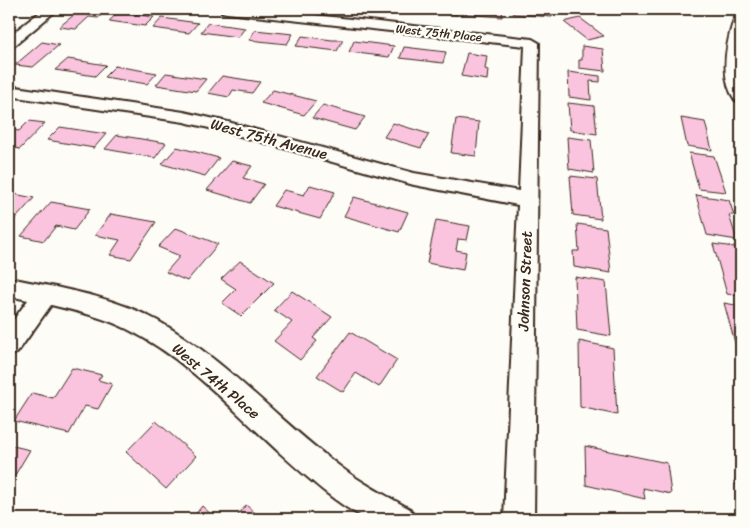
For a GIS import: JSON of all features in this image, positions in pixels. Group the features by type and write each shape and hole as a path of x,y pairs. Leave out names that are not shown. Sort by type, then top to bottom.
{"street":[{"path":"9,43 52,9"},
{"name":"West 75th Place","path":"227,9 532,43"},
{"path":"347,22 354,9"},
{"path":"741,19 734,39 732,54 735,78 741,97"},
{"name":"Johnson Street","path":"519,519 532,43"},
{"name":"West 75th Avenue","path":"9,91 184,118 228,127 414,179 527,200"},
{"name":"West 74th Place","path":"9,287 94,307 138,322 152,330 209,372 331,478 364,501 400,519"},
{"path":"9,345 45,295"}],"building":[{"path":"84,9 106,11 98,18 89,17 76,29 59,27 75,14"},
{"path":"420,9 459,9 457,15 420,11"},
{"path":"466,9 503,9 502,17 465,14"},
{"path":"514,9 553,9 552,17 513,14"},
{"path":"119,12 154,17 145,26 109,21"},
{"path":"162,18 198,23 189,33 153,28"},
{"path":"580,18 604,36 587,40 564,22"},
{"path":"208,23 245,28 238,37 201,32"},
{"path":"255,30 293,34 287,44 249,40"},
{"path":"302,36 343,40 337,51 296,46"},
{"path":"354,41 394,46 389,57 349,52"},
{"path":"42,42 59,45 33,67 15,65"},
{"path":"582,46 603,49 605,71 579,68 579,60 582,60"},
{"path":"404,47 446,52 443,63 400,58"},
{"path":"467,53 487,56 485,69 488,70 487,80 461,76"},
{"path":"68,59 106,65 95,76 55,70"},
{"path":"115,66 157,73 147,84 104,77"},
{"path":"568,72 600,76 600,82 590,81 591,100 569,97"},
{"path":"166,73 206,79 196,91 156,85"},
{"path":"222,76 260,82 252,93 233,90 229,97 208,93"},
{"path":"273,90 316,101 304,115 261,103"},
{"path":"568,103 594,106 597,134 570,130"},
{"path":"323,105 365,117 355,130 312,118"},
{"path":"681,118 705,122 712,150 687,146"},
{"path":"456,119 479,122 476,156 451,153"},
{"path":"29,121 45,123 20,149 9,147 9,129 19,131"},
{"path":"393,123 429,134 421,148 384,137"},
{"path":"60,127 106,134 94,148 47,140"},
{"path":"117,135 166,143 155,158 105,149"},
{"path":"567,137 591,140 594,173 569,169"},
{"path":"177,147 219,158 205,176 162,164"},
{"path":"689,153 714,156 726,192 699,189"},
{"path":"232,161 252,166 243,178 264,184 250,203 207,190"},
{"path":"570,176 597,179 601,219 573,215"},
{"path":"310,185 335,192 320,219 273,206 284,190 304,195"},
{"path":"9,193 34,198 9,226"},
{"path":"696,195 729,200 734,215 729,215 737,240 707,235"},
{"path":"354,197 408,212 399,232 344,216"},
{"path":"51,202 90,209 74,230 56,226 44,241 21,236"},
{"path":"111,214 156,222 131,259 110,255 120,240 95,235"},
{"path":"436,220 470,226 467,240 458,239 456,250 466,252 463,270 427,263"},
{"path":"577,224 606,228 611,273 574,267 573,251 579,251"},
{"path":"176,228 218,244 187,281 166,272 180,256 158,247"},
{"path":"713,244 741,248 741,296 727,294"},
{"path":"240,261 274,283 241,316 222,303 236,289 221,279"},
{"path":"575,277 606,282 611,336 577,330"},
{"path":"292,291 332,317 313,338 317,341 300,360 274,341 292,322 274,310"},
{"path":"724,303 741,306 741,361 740,361"},
{"path":"350,332 397,360 379,387 356,373 343,392 317,376"},
{"path":"579,341 613,348 617,415 580,407"},
{"path":"72,368 102,375 98,380 112,384 98,409 85,406 69,434 14,421 32,393 53,398"},
{"path":"156,421 196,456 166,489 126,452"},
{"path":"9,445 30,450 9,485"},
{"path":"585,446 667,463 671,494 643,488 645,499 586,485"},
{"path":"735,479 741,480 741,512"},
{"path":"246,505 262,519 235,519"},
{"path":"202,506 216,519 192,519"}]}
